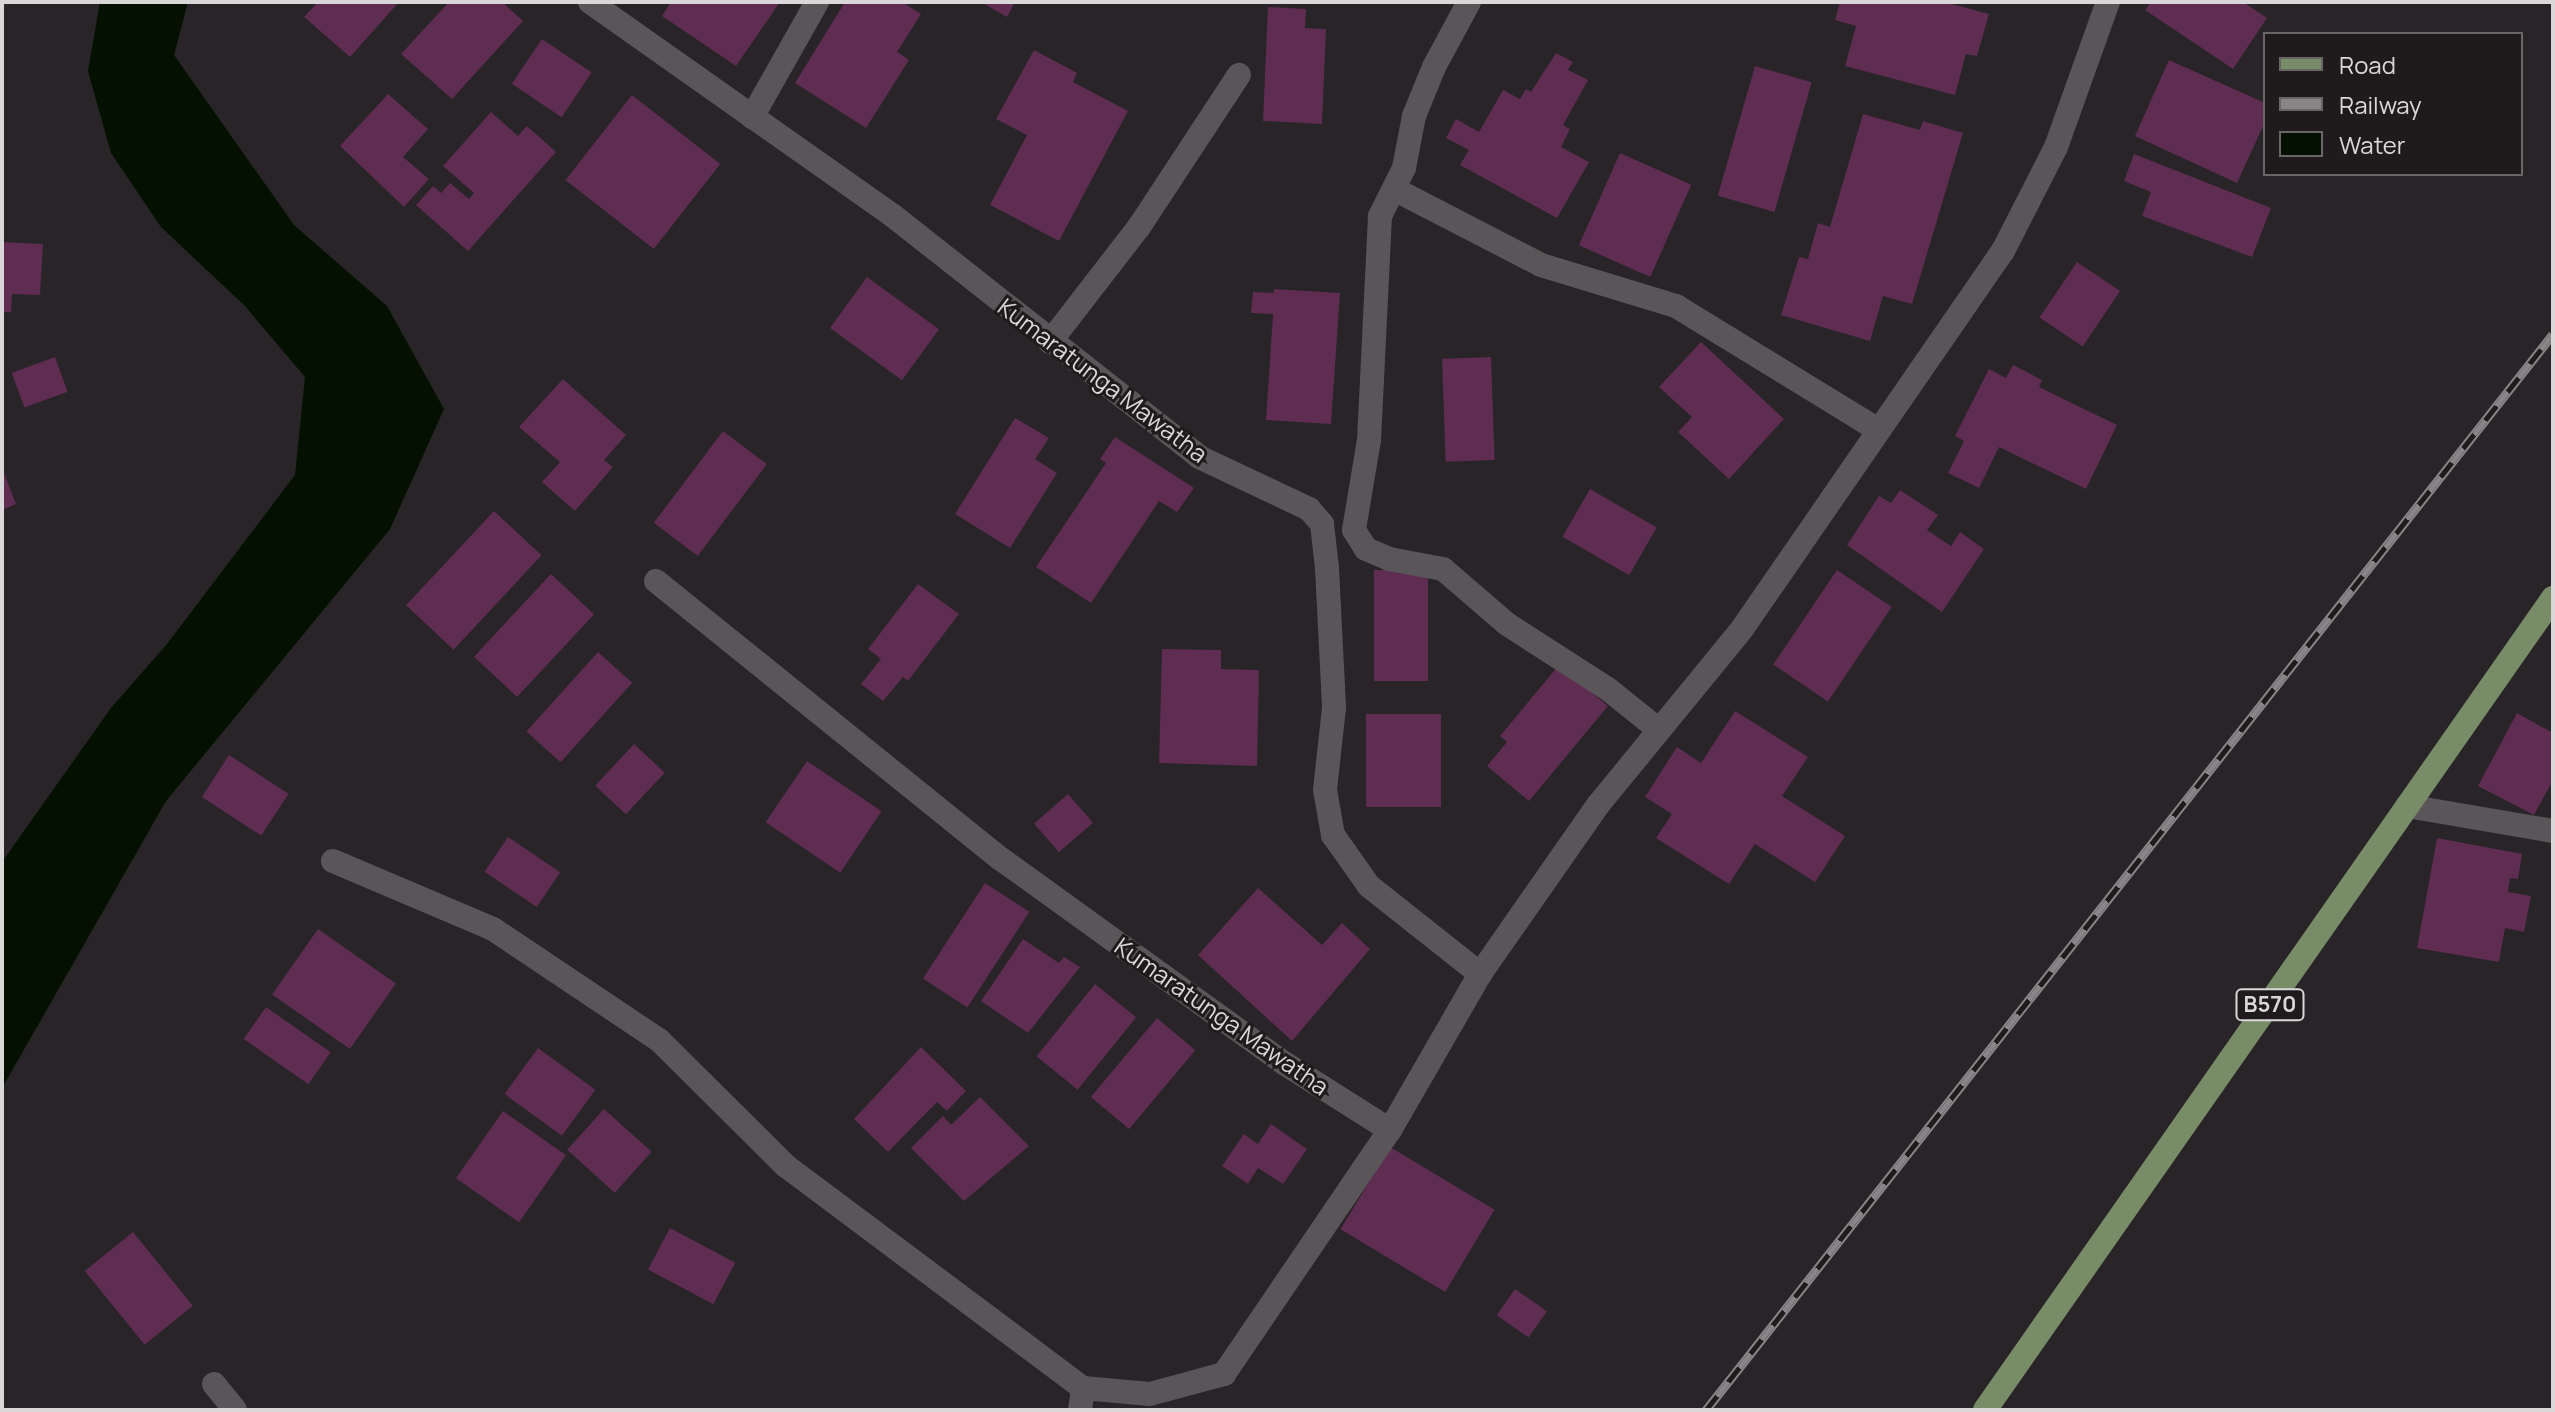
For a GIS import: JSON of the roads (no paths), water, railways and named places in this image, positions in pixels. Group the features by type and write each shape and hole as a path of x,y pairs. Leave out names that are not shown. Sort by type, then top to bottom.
{"main road":[{"name":"B570","path":"1985,1410 2553,598"}],"street":[{"name":"Kumaratunga Mawatha","path":"590,2 892,215 1199,457 1309,509 1322,524 1334,708 1325,790 1333,835 1369,886 1480,974"},
{"path":"752,117 817,2"},
{"path":"1469,2 1434,67 1394,189 1380,216 1369,440 1354,530 1359,541 1389,559 1443,569 1507,624 1608,689 1659,730"},
{"path":"333,861 493,929 659,1040 786,1166 1081,1399 1150,1394 1224,1374 1390,1130 1480,974 1598,805 1742,629 1877,429 2003,251 2056,147 2108,2"},
{"path":"1050,342 1139,227 1239,75"},
{"path":"1394,189 1541,265 1676,306 1877,429"},
{"name":"Kumaratunga Mawatha","path":"656,581 1001,859 1284,1063 1390,1130"},
{"path":"2407,806 2553,831"},
{"path":"214,1384 235,1410"}],"water":[{"path":"100,2 188,2 174,55 294,225 387,306 444,409 390,529 166,801 2,1088 2,862 111,708 167,644 295,475 305,377 245,306 161,227 111,153 88,71"}],"railway":[{"path":"1706,1410 2553,334"}]}
